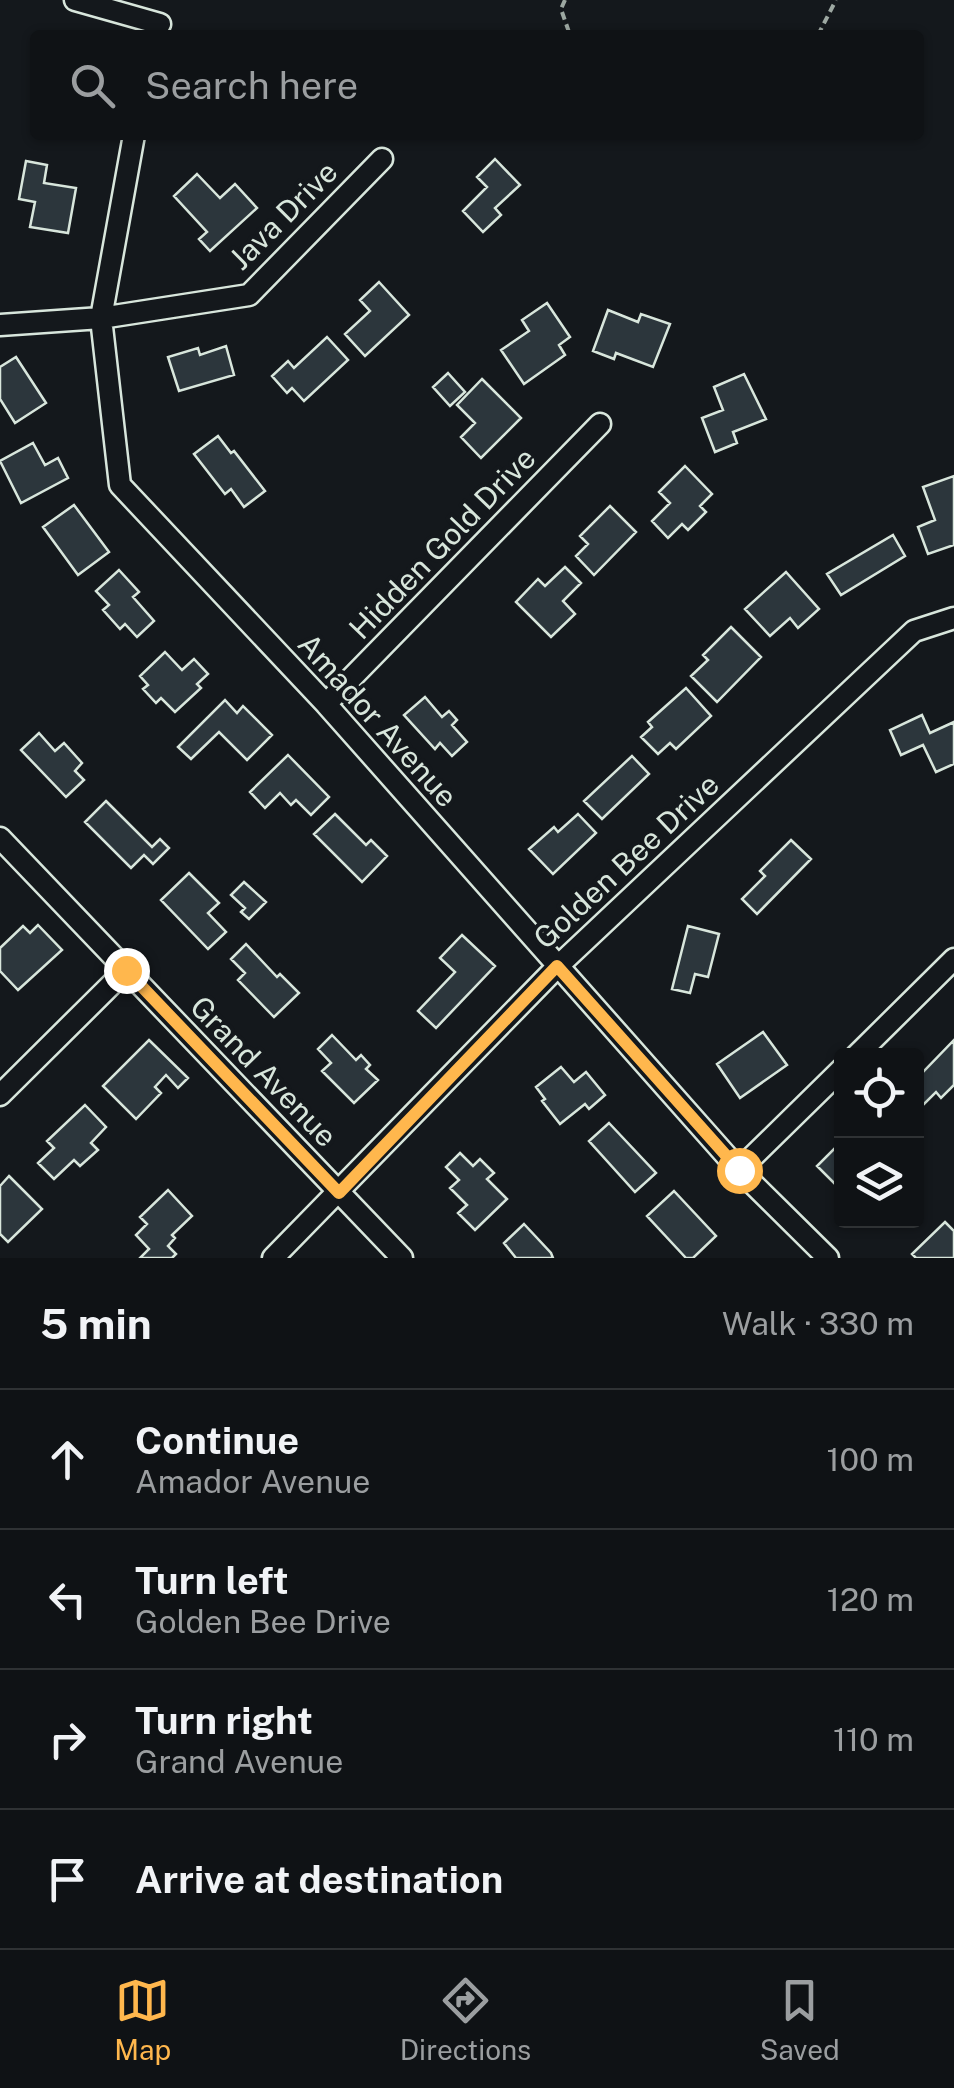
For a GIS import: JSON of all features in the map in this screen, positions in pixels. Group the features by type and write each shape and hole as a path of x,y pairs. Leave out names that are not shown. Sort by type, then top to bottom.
{"street":[{"path":"75,0 159,29 160,0"},
{"name":"Amador Avenue","path":"133,140 101,318 120,485 326,704 739,1170 828,1258"},
{"name":"Java Drive","path":"0,326 101,318 249,295 382,159"},
{"name":"Hidden Gold Drive","path":"326,704 600,424"},
{"name":"Golden Bee Drive","path":"273,1258 557,966 914,631 954,618"},
{"name":"Grand Avenue","path":"0,838 402,1258"},
{"path":"864,1048 954,959"},
{"path":"0,1094 126,970"},
{"path":"739,1170 834,1077"}],"path":[{"path":"565,0 561,9 568,30"},
{"path":"821,30 836,0"}],"building":[{"path":"495,159 520,185 495,208 501,215 483,232 463,211 487,187 477,177"},
{"path":"26,161 47,165 44,183 76,188 68,233 30,227 35,202 19,199"},
{"path":"197,174 220,198 235,184 257,208 210,251 199,239 207,232 174,196"},
{"path":"379,282 409,315 365,356 345,334 370,311 360,300"},
{"path":"547,303 570,337 559,345 565,355 524,384 501,350 529,331 522,320"},
{"path":"608,310 638,322 641,314 670,324 653,367 616,353 614,359 593,351"},
{"path":"327,337 348,360 304,401 292,388 287,393 272,376 288,361 294,368"},
{"path":"226,346 234,375 179,391 168,357 198,348 200,355"},
{"path":"16,357 46,403 15,423 0,399 0,367"},
{"path":"448,373 465,392 450,406 433,387"},
{"path":"744,374 766,419 733,432 737,443 715,452 702,418 723,410 714,387"},
{"path":"482,379 521,418 481,458 461,437 475,423 457,405"},
{"path":"218,436 265,491 244,507 231,489 225,494 194,454"},
{"path":"33,443 45,465 58,458 68,478 21,503 0,461"},
{"path":"685,466 712,494 700,506 706,512 688,530 682,524 668,538 652,521 670,503 659,492"},
{"path":"954,476 954,545 928,554 918,527 935,520 923,487"},
{"path":"74,505 109,552 78,575 43,527"},
{"path":"610,506 636,532 594,575 576,556 588,544 580,536"},
{"path":"893,535 905,556 841,595 827,574"},
{"path":"565,567 581,583 563,601 575,614 551,637 516,602 538,579 545,586"},
{"path":"119,570 139,592 133,597 154,621 137,637 125,624 120,629 103,610 109,605 96,591"},
{"path":"786,572 819,609 798,628 790,618 770,636 745,609"},
{"path":"731,627 761,657 717,702 691,676 708,660 703,655"},
{"path":"165,652 182,670 194,659 208,674 197,684 201,688 175,712 161,698 156,703 143,689 148,685 140,676"},
{"path":"686,688 711,716 676,749 670,743 658,754 641,737 652,727 648,722"},
{"path":"425,697 442,717 449,711 457,720 452,725 467,742 452,756 440,743 435,749 404,715"},
{"path":"225,700 237,713 243,706 272,735 247,760 219,732 191,759 178,747"},
{"path":"922,715 930,733 954,722 954,764 936,772 923,745 901,755 890,730"},
{"path":"39,733 55,751 64,743 82,763 75,771 84,780 66,797 21,750"},
{"path":"288,755 329,797 311,815 296,800 291,805 280,793 265,808 250,792"},
{"path":"632,756 649,774 602,819 584,801"},
{"path":"106,801 152,847 160,839 169,848 153,864 144,855 131,868 85,822"},
{"path":"335,814 366,845 371,840 387,856 362,882 314,834"},
{"path":"578,814 596,833 553,874 529,849 554,827 558,832"},
{"path":"791,840 811,859 757,914 742,899 765,876 760,871"},
{"path":"189,873 219,903 208,913 226,932 208,949 161,900"},
{"path":"244,882 266,902 249,919 241,912 245,908 231,895"},
{"path":"38,925 62,950 18,990 0,971 0,948 23,926 30,933"},
{"path":"688,926 719,934 708,977 695,974 690,993 672,989"},
{"path":"462,935 495,966 436,1028 418,1011 455,972 440,958"},
{"path":"246,944 277,977 280,974 299,993 274,1017 238,980 245,973 231,959"},
{"path":"763,1032 787,1065 740,1098 717,1064"},
{"path":"332,1035 356,1060 361,1055 370,1065 366,1069 378,1080 354,1103 322,1071 331,1063 318,1049"},
{"path":"149,1040 188,1078 178,1088 166,1075 155,1087 161,1093 136,1119 103,1086"},
{"path":"954,1040 954,1085 941,1098 936,1092 924,1104 924,1071"},
{"path":"561,1067 574,1082 586,1072 605,1095 589,1109 585,1104 560,1124 536,1087"},
{"path":"85,1105 106,1127 91,1143 98,1150 80,1166 74,1160 54,1179 38,1163 54,1148 47,1141"},
{"path":"609,1123 656,1173 635,1192 589,1141"},
{"path":"834,1149 834,1183 817,1166"},
{"path":"460,1153 473,1166 480,1159 494,1173 487,1179 507,1199 475,1230 458,1213 467,1205 450,1188 459,1180 446,1167"},
{"path":"9,1176 42,1209 8,1242 0,1234 0,1186"},
{"path":"168,1190 192,1216 172,1235 175,1238 168,1246 176,1254 172,1258 140,1258 149,1249 136,1235 147,1224 140,1217"},
{"path":"674,1191 716,1236 693,1258 686,1258 647,1216"},
{"path":"945,1222 954,1231 954,1258 916,1258 912,1254"},
{"path":"524,1224 553,1258 516,1258 504,1243"}],"route":[{"path":"126,970 339,1193 557,966 739,1170"}]}
